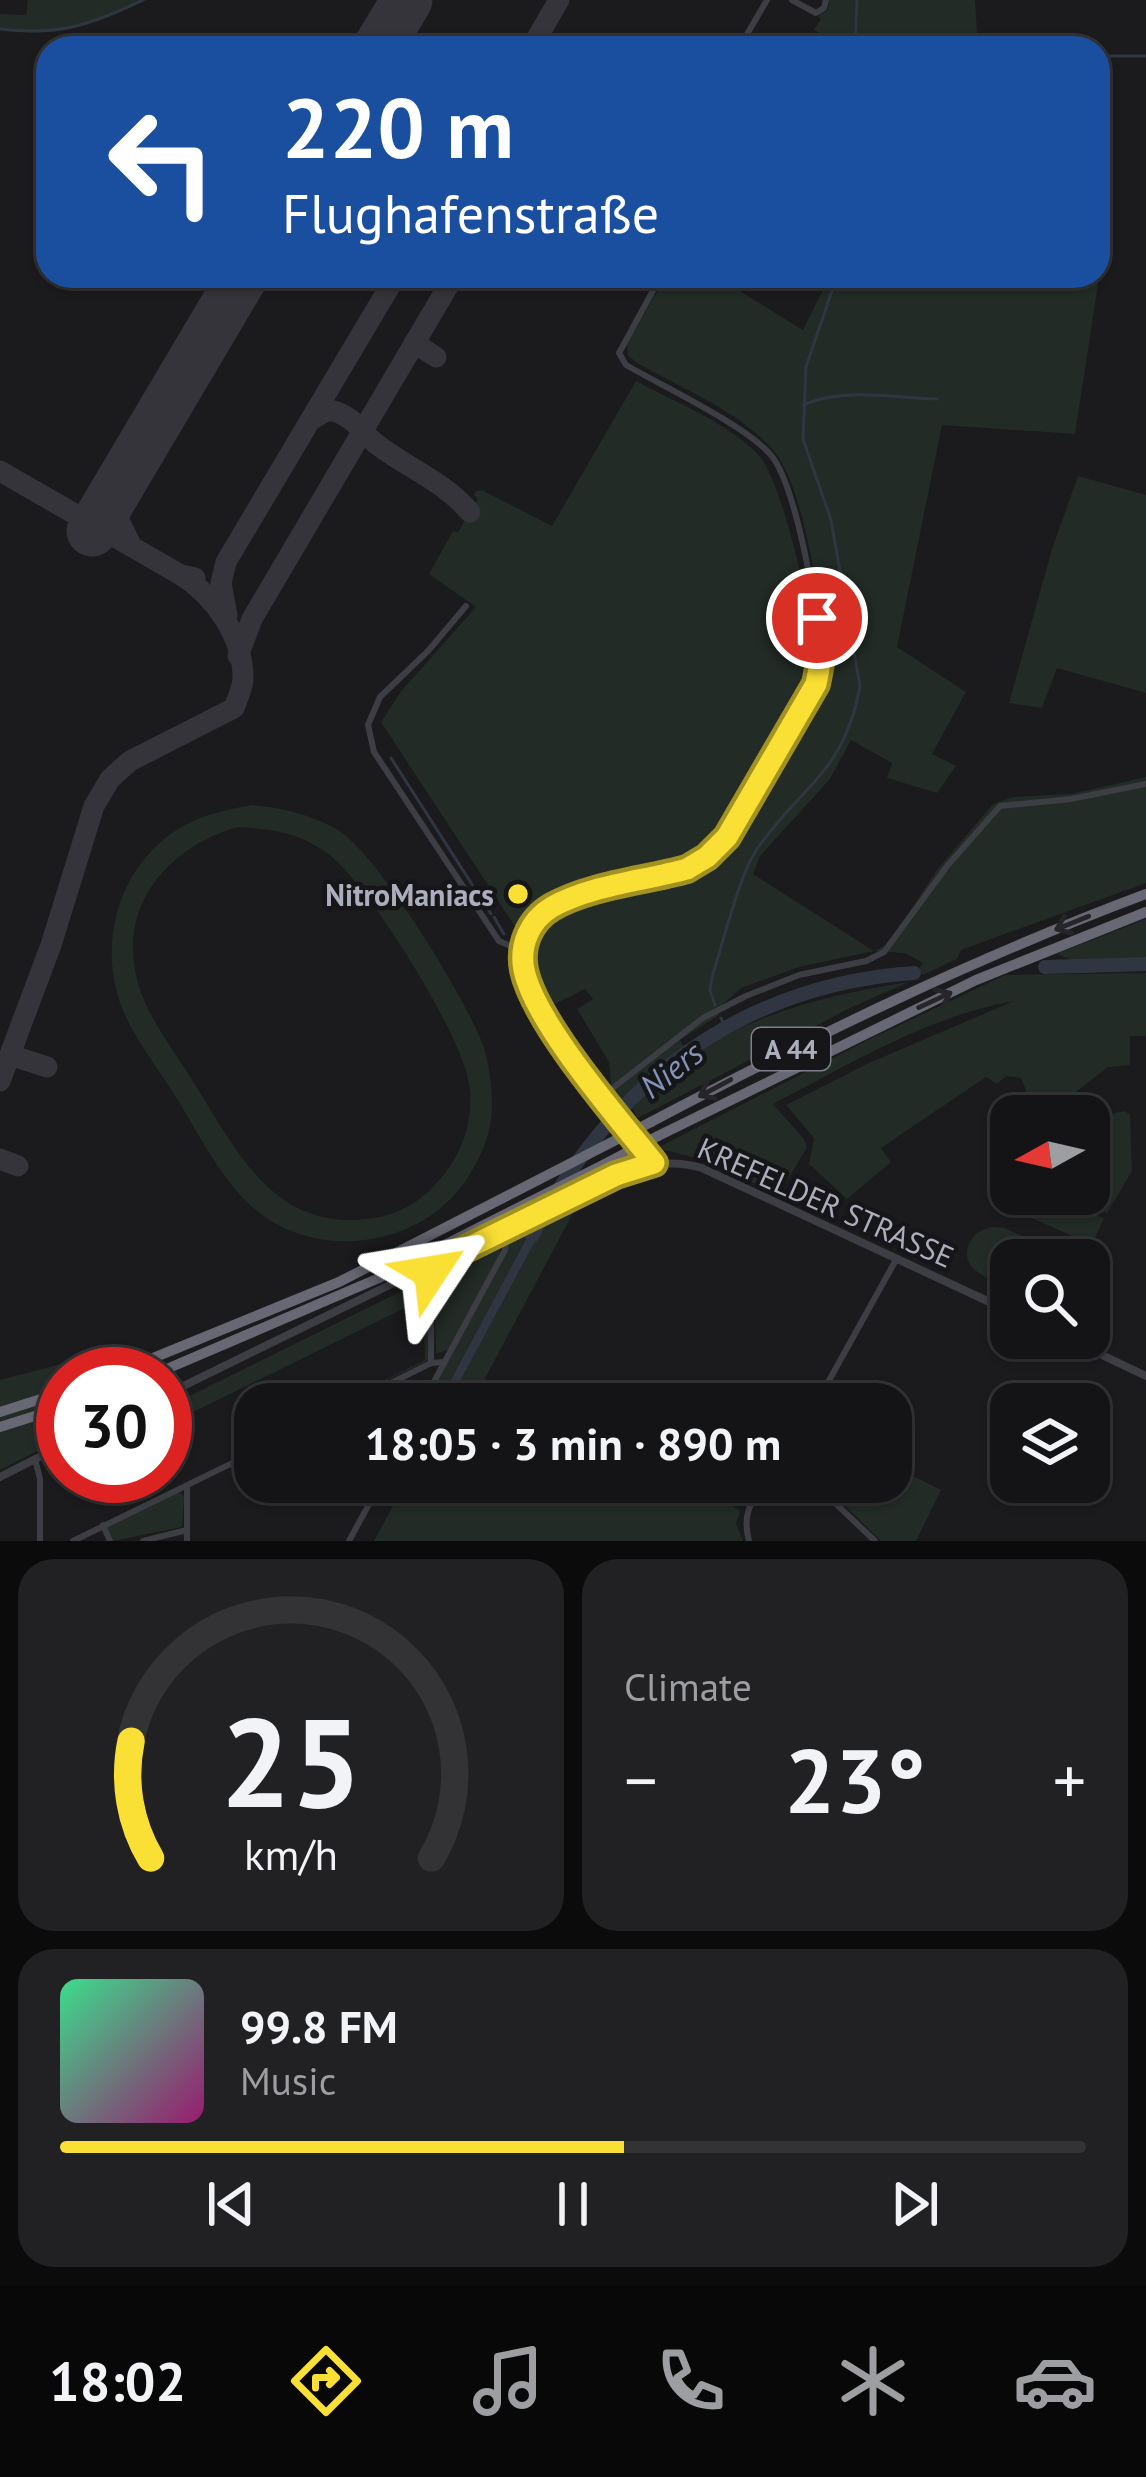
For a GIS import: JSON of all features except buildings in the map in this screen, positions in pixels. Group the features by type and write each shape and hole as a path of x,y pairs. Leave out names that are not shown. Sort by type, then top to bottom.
{"highway":[{"name":"A 44","path":"180,1347 339,1282 827,1029 1146,894"},
{"name":"A 44","path":"192,1358 379,1279 976,980 1146,912"},
{"path":"0,1412 36,1401"},
{"path":"0,1427 36,1416"}],"street":[{"path":"746,36 767,0"},
{"path":"792,0 816,13 826,0"},
{"path":"654,288 619,353 626,365 755,441 780,469 817,618 821,668 810,698 765,776 727,837 707,857 687,869 553,906 533,924 522,951 524,972 538,1002 603,1102 654,1163"},
{"path":"466,606 380,697 368,725 374,752 499,941 522,951"},
{"path":"603,1102 703,1018 799,974 866,961 884,952 948,865 1000,806 1071,799 1146,784"},
{"name":"KREFELDER STRASSE","path":"192,1382 567,1198 654,1163 680,1162 702,1168 990,1302"},
{"path":"433,1383 505,1250 508,1227"},
{"path":"828,1383 897,1258"},
{"path":"431,1266 431,1363"},
{"path":"1110,1359 1146,1376"},
{"path":"391,1383 431,1363 444,1362"},
{"path":"0,1477 35,1459 40,1541"},
{"path":"192,1483 234,1462"},
{"path":"73,1541 150,1503"},
{"path":"187,1503 187,1541"},
{"path":"350,1541 370,1503"},
{"path":"749,1541 744,1520 750,1503"},
{"path":"835,1503 875,1541"},
{"path":"103,1525 110,1541"},
{"path":"142,1541 187,1530"}],"shaded area":[{"path":"28,0 147,0 76,28 0,30 0,14 26,15"},
{"path":"829,0 975,0 977,36 825,36 814,30 821,19 818,16 828,10"},
{"path":"659,288 735,288 803,330 824,288 1097,288 1075,434 942,425 897,647 966,692 932,754 956,766 937,793 887,778 892,763 851,740 830,779 760,856 753,874 874,951 799,967 741,988 720,1007 719,1015 680,1040 684,1049 621,1106 612,1093 609,1062 577,1009 593,999 585,989 547,1008 533,967 536,937 554,916 582,902 688,872 718,858 823,686 822,633 812,563 785,469 773,450 744,424 628,356 627,344"},
{"path":"636,381 720,425 761,458 798,562 811,627 813,671 762,770 726,824 696,857 664,871 546,900 518,931 381,722 402,690 476,607 429,574 478,499 476,491 552,526"},
{"path":"1078,476 1146,495 1146,693 1057,668 1042,708 1009,703 1052,549"},
{"path":"1146,777 1146,883 961,950 957,959 923,975 918,970 923,963 905,953 874,951 888,944 937,870 993,804 1013,797 1071,794"},
{"path":"252,805 307,816 355,844 420,931 484,1048 492,1112 477,1161 446,1203 421,1222 392,1234 330,1240 299,1234 270,1220 245,1200 216,1163 122,1008 112,954 120,902 132,877 167,837 198,819","holes":["238,827 309,842 348,873 410,961 461,1056 470,1099 460,1149 433,1187 391,1214 344,1220 315,1215 267,1186 230,1140 144,1000 133,942 149,891 185,852"]},
{"path":"1146,919 1146,961 1072,960 1056,954"},
{"path":"1146,973 1146,1036 1130,1036 1130,1065 1108,1067 1072,1095 1026,1095 1021,1078 1006,1076 997,1084 986,1077 881,1148 891,1162 847,1199 809,1164 814,1138 786,1105 869,1063 1014,1001 921,1030 773,1104 807,1147 783,1188 773,1192 703,1160 657,1148 872,1038 1005,975"},
{"path":"909,982 638,1118 629,1104 691,1055 759,1020 831,997"},
{"path":"1130,1114 1132,1171 1110,1208 1110,1117"},
{"path":"568,1209 573,1213 483,1383 459,1383 547,1219"},
{"path":"1025,1215 1104,1218 1095,1239 1079,1239"},
{"path":"533,1226 449,1383 437,1383 512,1237"},
{"path":"1004,1228 1029,1239 990,1239 990,1278 968,1261 971,1240 978,1232"},
{"path":"502,1242 498,1259 448,1350 436,1354 434,1275"},
{"path":"426,1279 429,1358 425,1362 378,1383 425,1360 423,1299 252,1383 234,1383 234,1392 192,1413 192,1395"},
{"path":"36,1371 36,1452 0,1470 0,1380"},
{"path":"912,1476 941,1490 916,1541 881,1541 842,1503 912,1503"},
{"path":"157,1503 184,1503 182,1527 113,1541 107,1527"},
{"path":"395,1503 728,1503 740,1511 736,1523 743,1541 374,1541"}],"water":[{"path":"547,1219 459,1383 449,1383 533,1226"}],"waterway":[{"path":"0,29 40,31 74,26 143,0"},
{"path":"856,36 857,0"},
{"path":"1110,56 1146,56"},
{"path":"715,1005 710,990 713,973 750,860 832,759 853,716 860,686 831,520 803,439 806,367 833,288"},
{"path":"803,405 852,395 937,399"},
{"path":"391,758 491,914"},
{"path":"494,917 504,934"},
{"name":"Niers","path":"1045,967 1146,964"},
{"name":"Niers","path":"532,1236 601,1132 687,1052 737,1021 792,998 851,982 914,973"},
{"path":"543,993 602,1083"},
{"path":"721,1018 725,1028"}],"taxiway":[{"path":"538,36 559,0"},
{"path":"227,615 221,583 226,562 389,288"},
{"path":"238,656 252,619 447,288"},
{"path":"414,343 436,357"},
{"path":"311,420 328,410 342,414 470,512"},
{"path":"0,471 181,575 195,578"},
{"path":"118,488 117,517 130,543"},
{"path":"0,1081 51,945 94,806 110,779 130,761 234,708 243,680 239,649 216,606 181,575"},
{"path":"10,1055 47,1067"},
{"path":"0,1159 18,1166"}],"runway":[{"path":"385,36 407,0"},
{"path":"92,531 236,288"}],"place":[{"name":"NitroManiacs","path":"518,894"}],"route":[{"path":"431,1272 431,1266 567,1198 654,1163 600,1098 538,1002 524,972 526,937 553,906 687,869 727,837 816,684 822,653 817,618"}]}
